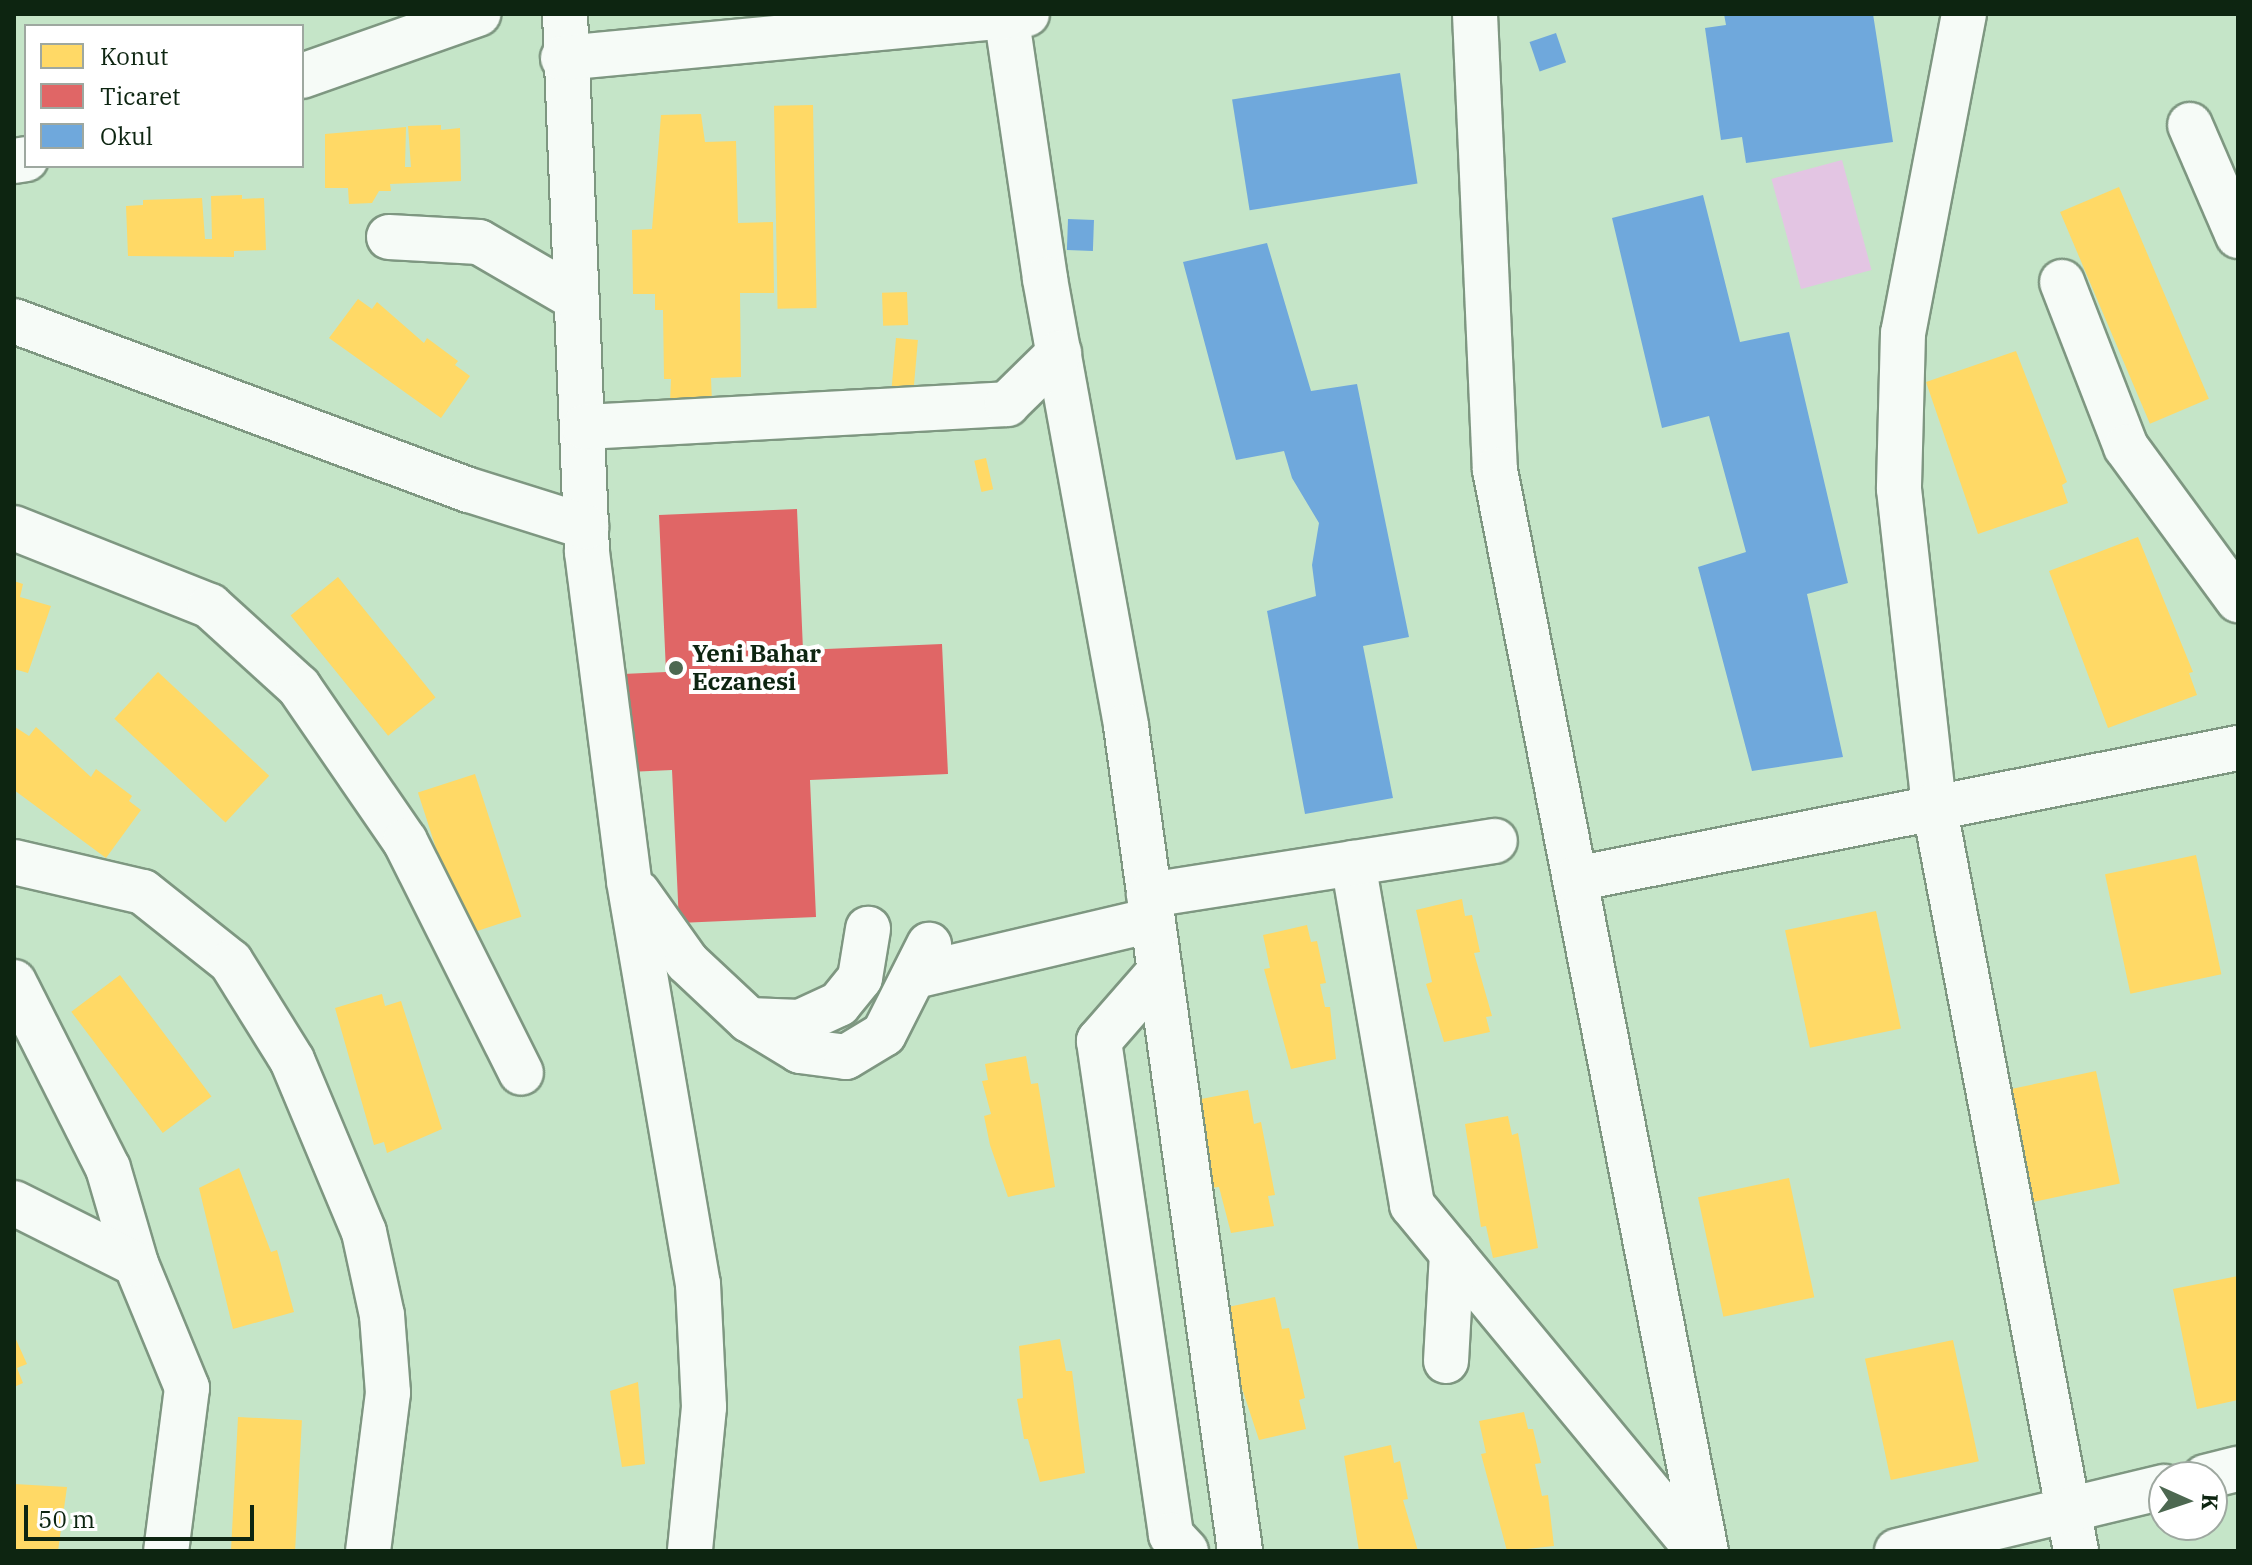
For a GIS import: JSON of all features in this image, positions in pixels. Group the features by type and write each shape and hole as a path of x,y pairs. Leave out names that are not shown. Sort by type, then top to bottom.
{"street":[{"path":"304,75 478,14"},
{"path":"565,14 563,58 584,427 586,527 629,881 698,1284 704,1407 690,1551"},
{"path":"1964,14 1903,333 1899,489 1934,805 2073,1530"},
{"path":"563,58 1013,15 1059,353 1090,508 1160,971 1240,1551"},
{"path":"1480,21 1495,470 1706,1551"},
{"path":"2190,125 2238,236"},
{"path":"389,237 479,242 577,299"},
{"path":"2062,282 2126,447 2238,600"},
{"path":"14,321 469,490 586,527"},
{"path":"584,427 1007,404 1059,353"},
{"path":"14,528 210,606 299,687 405,841 521,1073"},
{"path":"1575,879 1934,805 2238,748"},
{"path":"629,881 687,962 749,1020 800,1051 846,1057 884,1034 922,961 1353,863 1495,841"},
{"path":"14,862 143,892 231,962 292,1060 364,1232 382,1315 388,1393 368,1551"},
{"path":"1353,863 1412,1205 1698,1551"},
{"path":"749,1020 800,1022 839,1004 860,978 868,929"},
{"path":"1160,971 1099,1041 1171,1535 1186,1551"},
{"path":"15,987 108,1168 136,1264 187,1388 166,1551"},
{"path":"14,1203 136,1264"},
{"path":"1446,1361 1452,1253"},
{"path":"1897,1551 2073,1530 2148,1495"}],"shaded area":[{"path":"1842,160 1872,270 1801,289 1771,179"}],"building: Konut":[{"path":"813,105 817,308 778,309 774,106"},
{"path":"701,114 705,142 736,141 738,223 773,222 774,293 740,293 741,377 711,378 712,402 670,403 671,379 664,379 663,310 655,310 655,294 633,294 632,230 652,229 661,115"},
{"path":"441,125 441,130 460,128 461,181 390,184 391,191 379,191 372,203 349,204 348,188 325,188 325,134 406,127 405,167 411,167 408,126"},
{"path":"2119,187 2209,399 2150,424 2060,212"},
{"path":"242,195 242,199 264,198 266,250 234,251 234,257 128,256 126,206 143,205 143,200 202,198 205,239 212,239 211,196"},
{"path":"907,292 908,325 883,326 882,293"},
{"path":"358,299 372,309 377,302 424,343 427,338 458,361 455,365 470,376 441,418 329,338"},
{"path":"896,338 918,340 913,393 891,391"},
{"path":"2016,351 2067,482 2062,485 2068,503 1978,534 1926,382"},
{"path":"986,458 993,489 982,492 974,461"},
{"path":"2138,537 2193,672 2189,673 2197,695 2108,728 2049,571"},
{"path":"338,577 436,697 388,736 291,615"},
{"path":"14,581 23,584 20,597 51,606 28,673 14,669"},
{"path":"158,672 269,776 226,822 114,719"},
{"path":"15,727 29,736 36,727 91,777 96,769 132,796 129,801 141,810 106,858 14,790"},
{"path":"475,774 521,917 464,935 418,793"},
{"path":"2196,855 2221,974 2130,994 2105,874"},
{"path":"1462,899 1465,916 1472,915 1480,952 1474,953 1492,1016 1486,1017 1490,1032 1444,1042 1426,984 1432,982 1416,910"},
{"path":"1876,911 1901,1028 1810,1048 1785,930"},
{"path":"1307,925 1311,942 1317,941 1326,983 1320,984 1325,1007 1330,1007 1336,1059 1291,1069 1264,969 1270,968 1263,935"},
{"path":"120,975 211,1096 163,1133 71,1012"},
{"path":"382,994 385,1006 401,1001 442,1129 387,1153 384,1142 374,1145 335,1008"},
{"path":"1026,1056 1031,1084 1038,1083 1055,1187 1008,1197 990,1145 984,1116 991,1114 982,1081 988,1080 985,1064"},
{"path":"2096,1071 2120,1183 2028,1203 2004,1091"},
{"path":"1248,1090 1254,1124 1261,1122 1275,1195 1268,1196 1274,1226 1231,1233 1219,1187 1209,1188 1197,1120 1204,1119 1201,1099"},
{"path":"1508,1116 1512,1135 1518,1133 1538,1248 1493,1258 1486,1226 1481,1227 1465,1124"},
{"path":"239,1168 271,1252 277,1250 294,1312 233,1329 199,1188"},
{"path":"1789,1178 1814,1297 1723,1317 1698,1197"},
{"path":"2238,1276 2238,1400 2197,1409 2173,1289"},
{"path":"1275,1297 1282,1329 1289,1328 1305,1398 1299,1400 1306,1429 1259,1440 1234,1364 1228,1307"},
{"path":"14,1335 27,1364 17,1368 23,1383 14,1387"},
{"path":"1060,1339 1066,1371 1072,1371 1085,1473 1040,1482 1028,1439 1024,1439 1017,1399 1023,1398 1019,1346"},
{"path":"1953,1340 1979,1461 1891,1480 1865,1359"},
{"path":"638,1382 645,1464 622,1467 610,1391"},
{"path":"1524,1412 1528,1429 1533,1429 1541,1463 1535,1464 1542,1496 1548,1495 1554,1546 1507,1551 1481,1454 1486,1453 1479,1421"},
{"path":"238,1417 302,1420 295,1551 231,1551"},
{"path":"1391,1445 1394,1463 1400,1461 1408,1499 1403,1500 1418,1551 1359,1551 1344,1456"},
{"path":"14,1484 67,1487 58,1551 14,1551"}],"building: Ticaret":[{"path":"797,509 803,650 942,644 948,774 810,780 816,917 679,923 672,770 628,772 623,674 666,672 659,515"}],"building: Okul":[{"path":"1724,14 1873,14 1893,142 1746,163 1742,137 1721,140 1705,28 1726,25"},
{"path":"1556,33 1566,62 1540,71 1530,42"},
{"path":"1400,73 1418,184 1250,210 1232,100"},
{"path":"1703,195 1740,342 1789,332 1848,583 1807,594 1843,757 1752,771 1698,567 1746,552 1709,416 1662,428 1612,218"},
{"path":"1068,219 1094,220 1093,251 1067,250"},
{"path":"1267,243 1311,391 1357,384 1409,637 1363,646 1393,798 1305,814 1267,611 1316,596 1312,565 1319,523 1292,478 1284,451 1236,460 1183,262"}],"place":[{"name":"Yeni Bahar Eczanesi","path":"676,668"}]}
